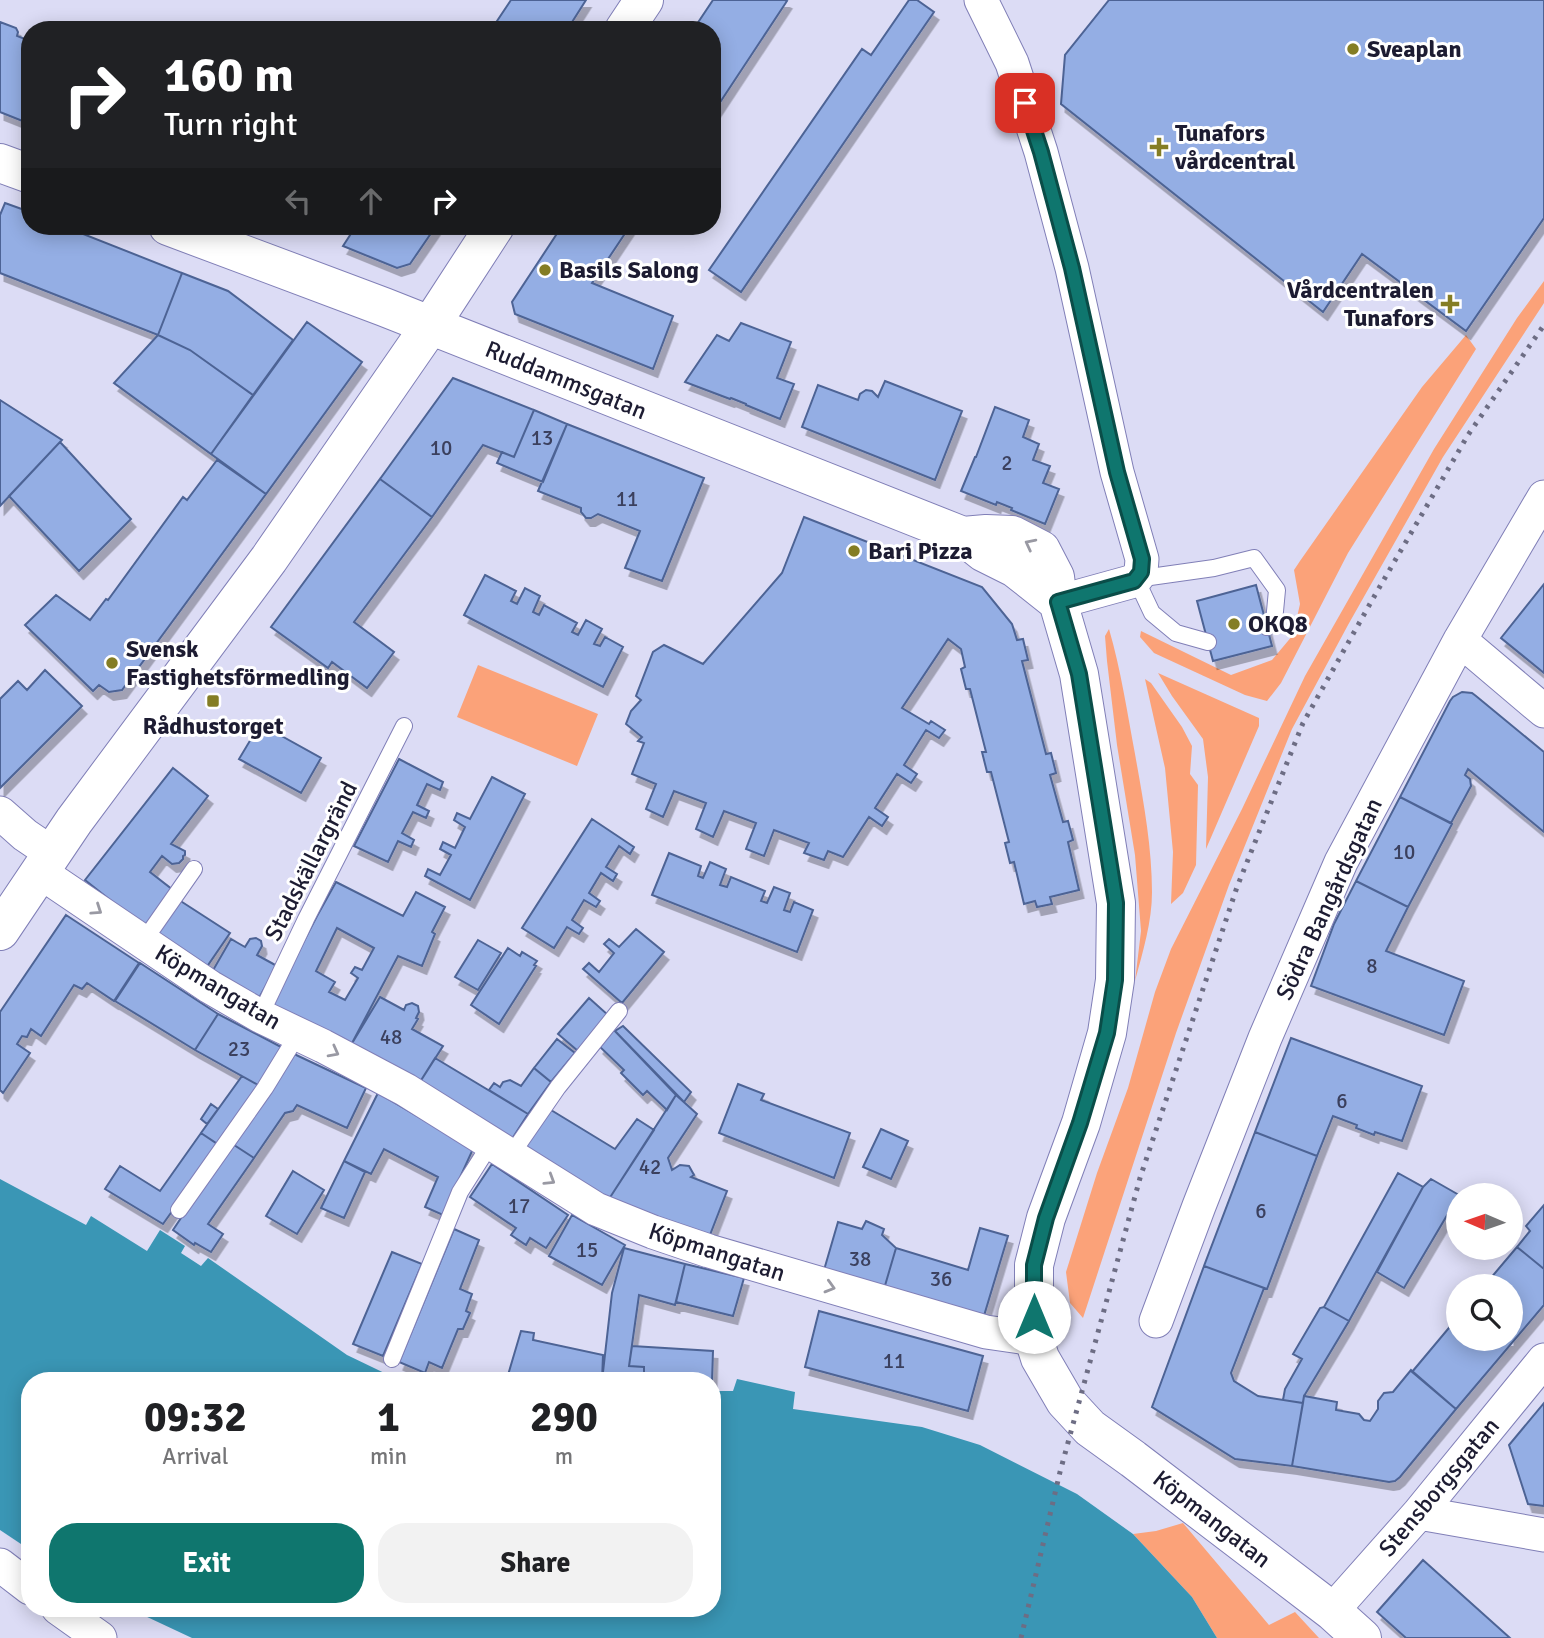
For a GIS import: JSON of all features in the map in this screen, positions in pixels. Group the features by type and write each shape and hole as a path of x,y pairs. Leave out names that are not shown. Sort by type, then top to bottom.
{"street":[{"path":"630,21 644,0"},
{"path":"981,0 1012,63 1041,152 1072,268 1117,472 1142,559 1141,572 1134,581 1058,602 1079,674 1116,903 1115,980 1107,1033 1080,1123 1046,1218 1034,1265 1034,1339"},
{"path":"0,163 21,171"},
{"name":"Ruddammsgatan","path":"191,235 430,326 963,536 983,552 1015,568 1058,602"},
{"path":"0,931 82,810 270,559 489,235"},
{"name":"Södra Bangårdsgatan","path":"1156,1321 1265,1038 1341,862 1460,640 1544,497"},
{"path":"1460,640 1544,711"},
{"name":"Köpmangatan","path":"0,813 25,835 47,863 143,942 210,987 260,1016 406,1090 596,1209 709,1251 986,1332 1034,1339 1057,1389 1090,1428 1332,1611 1362,1638"},
{"name":"Stensborgsgatan","path":"1332,1611 1419,1513 1544,1360"},
{"path":"1419,1513 1544,1535"},
{"path":"0,1566 21,1581"},
{"path":"71,1617 100,1638"}],"lane":[{"path":"1208,642 1176,633 1152,613 1136,579 1214,568 1254,558 1277,590 1274,622 1267,627"},
{"name":"Stadskällargränd","path":"260,1016 404,726"},
{"path":"143,942 194,869"},
{"path":"392,1359 460,1192 558,1087 619,1011"},
{"path":"180,1210 265,1088 298,1034"}],"shaded area":[{"path":"1544,281 1544,303 1443,457 1292,729 1229,885 1176,1033 1083,1318 1070,1303 1066,1272 1171,949 1305,676 1434,449 1517,318"},
{"path":"1466,335 1476,349 1348,553 1281,683 1267,701 1245,695 1154,653 1140,637 1141,631 1231,675 1272,660 1293,635 1300,604 1294,570 1422,387"},
{"path":"1109,629 1135,754 1150,857 1150,914 1135,981 1141,931 1135,855 1117,745 1107,661 1105,636"},
{"path":"478,665 598,714 577,766 457,717"},
{"path":"1158,673 1259,718 1259,726 1206,849 1208,777 1203,739"},
{"path":"1145,679 1151,683 1182,727 1192,746 1190,774 1198,785 1196,865 1183,893 1171,904 1173,852 1165,768"},
{"path":"1183,1523 1269,1625 1295,1612 1319,1638 1217,1638 1192,1597 1133,1534"}],"water":[{"path":"0,1179 86,1225 91,1216 147,1251 160,1230 185,1246 181,1253 201,1266 208,1258 347,1355 382,1372 21,1372 21,1544 0,1530"},
{"path":"737,1379 795,1392 793,1409 922,1427 980,1445 1077,1494 1133,1534 1192,1597 1217,1638 192,1638 147,1617 721,1617 721,1391 733,1391"}],"building":[{"path":"511,0 586,0 573,21 497,21"},
{"path":"713,0 787,1 721,101 721,21 699,21"},
{"path":"909,0 917,0 934,12 741,292 709,270 862,49 871,55"},
{"path":"1109,0 1544,0 1544,218 1466,331 1362,254 1323,312 1061,104 1065,55"},
{"path":"0,22 16,28 17,36 21,38 21,120 0,112"},
{"path":"5,203 21,209 21,235 86,235 182,273 158,335 0,273 0,215"},
{"path":"350,235 430,235 410,264 397,268 343,246"},
{"path":"556,235 624,235 592,283 673,316 653,369 515,314 512,302"},
{"path":"182,273 228,291 293,340 253,395 190,350 158,335"},
{"path":"307,322 362,362 266,494 211,454"},
{"path":"741,323 791,342 777,378 794,384 780,419 685,382 717,335 729,341"},
{"path":"158,335 190,350 253,395 211,454 114,383"},
{"path":"453,378 534,410 514,457 483,445 432,517 380,479"},
{"path":"885,381 962,411 935,480 802,427 818,385 858,400 860,394 866,390 872,391 878,397"},
{"path":"0,400 62,440 0,506"},
{"path":"995,407 1029,420 1023,437 1039,444 1033,460 1050,466 1043,483 1059,489 1045,524 997,502 996,505 961,491"},
{"path":"534,410 567,424 543,482 497,463 502,452 514,457"},
{"path":"567,424 704,478 662,581 625,568 640,531 598,514 586,518 581,508 538,491"},
{"path":"60,442 131,519 79,571 9,496"},
{"path":"217,460 266,494 122,690 109,692 99,685 93,691 25,625 56,595 90,620 106,599 108,600 183,497 187,500"},
{"path":"380,479 432,517 354,622 394,652 367,688 332,662 328,668 271,627"},
{"path":"804,517 982,587 1012,624 1017,640 1023,639 1028,660 1022,661 1046,754 1051,753 1056,773 1050,775 1063,822 1068,821 1073,840 1068,842 1079,890 1050,897 1052,904 1037,907 1035,901 1024,904 1014,862 1010,863 1005,843 1009,842 991,772 987,772 982,752 986,752 970,689 966,689 961,669 965,667 961,649 948,639 902,708 945,730 939,738 926,730 904,765 917,774 911,783 897,774 875,808 888,817 882,826 869,817 843,857 828,851 824,860 804,853 809,843 774,830 764,856 746,849 756,823 724,811 713,837 696,829 706,803 674,791 663,817 646,809 656,784 632,774 644,743 638,741 642,737 626,724 631,711 641,700 636,696 653,652 664,645 703,664 782,573"},
{"path":"485,575 516,591 511,601 517,604 525,588 540,596 533,612 539,615 544,605 577,623 572,632 578,635 586,620 602,629 594,644 600,646 605,637 623,647 603,687 464,615"},
{"path":"1544,584 1544,673 1501,638"},
{"path":"1256,585 1272,646 1213,661 1197,601"},
{"path":"45,670 82,706 0,788 0,699 18,681 27,690"},
{"path":"1462,692 1472,693 1544,752 1544,832 1468,769 1465,775 1470,779 1471,786 1451,823 1400,797 1450,701"},
{"path":"260,724 321,758 301,793 239,759"},
{"path":"399,759 443,782 440,790 427,784 417,805 429,811 426,818 413,812 402,833 414,840 411,847 398,841 388,862 354,846"},
{"path":"173,768 208,796 171,844 185,851 183,859 172,864 162,856 150,872 173,890 144,927 85,880"},
{"path":"492,777 525,794 470,900 425,876 428,869 440,875 451,855 440,849 443,842 455,848 465,827 454,820 457,813 470,819"},
{"path":"1400,797 1452,824 1408,907 1356,881"},
{"path":"592,819 634,847 630,854 619,846 606,867 617,874 613,881 601,873 589,893 600,901 596,907 584,900 572,920 583,928 579,934 567,927 554,948 522,928"},
{"path":"669,853 701,866 698,876 703,878 710,862 726,869 720,885 727,887 731,877 765,891 761,901 767,903 774,887 790,893 784,910 790,912 794,902 813,910 797,952 652,895"},
{"path":"1356,881 1408,907 1386,951 1464,981 1444,1035 1311,986 1334,924"},
{"path":"336,882 403,916 416,892 445,907 432,932 435,934 422,966 398,956 351,1045 270,1006","holes":["337,928 374,948 362,970 355,967 351,973 358,978 345,1000 329,992 335,982 316,971"]},
{"path":"179,900 230,933 206,968 155,934"},
{"path":"66,915 139,963 114,1001 87,983 82,989 74,985 41,1036 31,1029 27,1037 22,1036 17,1044 30,1053 3,1093 0,1090 0,1012"},
{"path":"636,929 664,952 622,1003 583,969 589,963 599,972 614,953 604,944 609,939 619,947"},
{"path":"231,939 245,947 250,939 261,941 262,946 257,955 277,966 259,998 212,972"},
{"path":"478,940 501,953 478,990 455,977"},
{"path":"508,948 520,956 522,952 537,961 499,1024 471,1005"},
{"path":"140,963 218,1014 195,1050 115,1001"},
{"path":"380,997 404,1010 406,1005 412,1003 418,1006 418,1019 412,1029 443,1046 420,1082 351,1045"},
{"path":"589,998 608,1015 578,1051 558,1034"},
{"path":"218,1014 283,1048 260,1086 195,1050"},
{"path":"623,1026 691,1092 684,1102 615,1031"},
{"path":"612,1028 676,1095 667,1110 647,1091 643,1095 621,1073 624,1070 599,1046"},
{"path":"1291,1038 1422,1086 1402,1141 1375,1132 1374,1135 1333,1116 1317,1156 1255,1132"},
{"path":"557,1039 575,1053 551,1082 534,1068"},
{"path":"292,1053 366,1088 347,1128 297,1105 293,1111 285,1113 254,1158 231,1143"},
{"path":"435,1058 528,1114 512,1139 420,1082"},
{"path":"534,1068 551,1082 528,1114 489,1090 494,1083 500,1087 503,1082 510,1080 521,1086"},
{"path":"242,1076 260,1086 219,1145 201,1133"},
{"path":"738,1084 764,1094 761,1100 850,1133 834,1178 719,1133"},
{"path":"378,1093 473,1149 443,1215 425,1207 438,1177 384,1149 371,1174 344,1161"},
{"path":"676,1095 697,1114 668,1158 672,1170 680,1165 689,1166 694,1175 691,1177 727,1191 708,1240 609,1199"},
{"path":"211,1104 218,1109 207,1124 201,1119"},
{"path":"551,1110 615,1149 637,1119 654,1130 609,1199 525,1146"},
{"path":"881,1129 908,1141 891,1179 863,1167"},
{"path":"1255,1132 1317,1156 1267,1289 1204,1266"},
{"path":"201,1133 219,1145 163,1224 105,1189 120,1166 160,1191"},
{"path":"231,1143 254,1158 208,1224 223,1234 211,1252 195,1243 194,1245 173,1230"},
{"path":"344,1161 365,1172 344,1218 321,1208"},
{"path":"492,1164 568,1215 546,1248 530,1238 526,1245 511,1235 516,1228 470,1197"},
{"path":"293,1171 324,1190 297,1234 266,1216"},
{"path":"1398,1173 1423,1187 1349,1321 1324,1307"},
{"path":"1431,1179 1446,1188 1446,1217 1404,1288 1377,1272 1423,1187"},
{"path":"1544,1205 1544,1269 1523,1252 1523,1240 1530,1231 1526,1226"},
{"path":"572,1215 625,1245 602,1285 549,1256"},
{"path":"866,1221 884,1229 882,1235 896,1248 884,1289 824,1270 838,1222 862,1229"},
{"path":"980,1228 1008,1236 983,1319 884,1289 896,1248 968,1270"},
{"path":"454,1229 479,1240 460,1289 472,1294 466,1311 470,1313 463,1329 458,1329 442,1368 429,1362 425,1372 423,1372 399,1362"},
{"path":"624,1248 685,1264 675,1305 639,1295 629,1366 644,1367 644,1372 603,1372 612,1293"},
{"path":"392,1252 422,1264 383,1356 353,1344"},
{"path":"1523,1252 1544,1269 1544,1305 1523,1330 1523,1274 1494,1274 1506,1260 1523,1260"},
{"path":"685,1264 744,1278 733,1316 676,1302"},
{"path":"1204,1266 1264,1288 1231,1373 1234,1381 1258,1396 1303,1403 1292,1466 1235,1459 1152,1407"},
{"path":"1324,1307 1349,1321 1304,1396 1303,1403 1283,1400 1285,1389 1302,1359 1293,1354 1320,1308"},
{"path":"819,1311 983,1356 968,1411 805,1367"},
{"path":"521,1331 534,1333 533,1340 603,1355 602,1372 509,1372"},
{"path":"1446,1331 1446,1351 1505,1351 1456,1409 1412,1372"},
{"path":"632,1346 713,1351 712,1372 644,1372 644,1367 629,1366"},
{"path":"1411,1370 1456,1409 1400,1477 1389,1482 1292,1466 1304,1396 1337,1402 1336,1410 1359,1414 1364,1420 1370,1421 1384,1393 1393,1392"},
{"path":"1544,1403 1544,1506 1528,1504 1509,1445"},
{"path":"1423,1560 1510,1638 1406,1638 1377,1612"}],"railway":[{"path":"1021,1638 1060,1472 1140,1178 1237,887 1303,723 1468,435 1544,325"}],"place":[{"name":"Sveaplan","path":"1353,49"},
{"name":"Tunafors vårdcentral","path":"1159,147"},
{"name":"Basils Salong","path":"545,270"},
{"name":"Vårdcentralen Tunafors","path":"1450,304"},
{"name":"Bari Pizza","path":"854,551"},
{"name":"OKQ8","path":"1234,624"},
{"name":"Svensk Fastighetsförmedling","path":"112,663"},
{"name":"Rådhustorget","path":"213,701"}],"route":[{"path":"1025,103 1072,268 1117,472 1142,559 1141,572 1134,581 1058,602 1079,674 1116,903 1115,980 1107,1033 1080,1123 1046,1218 1034,1265 1034,1317"}]}
